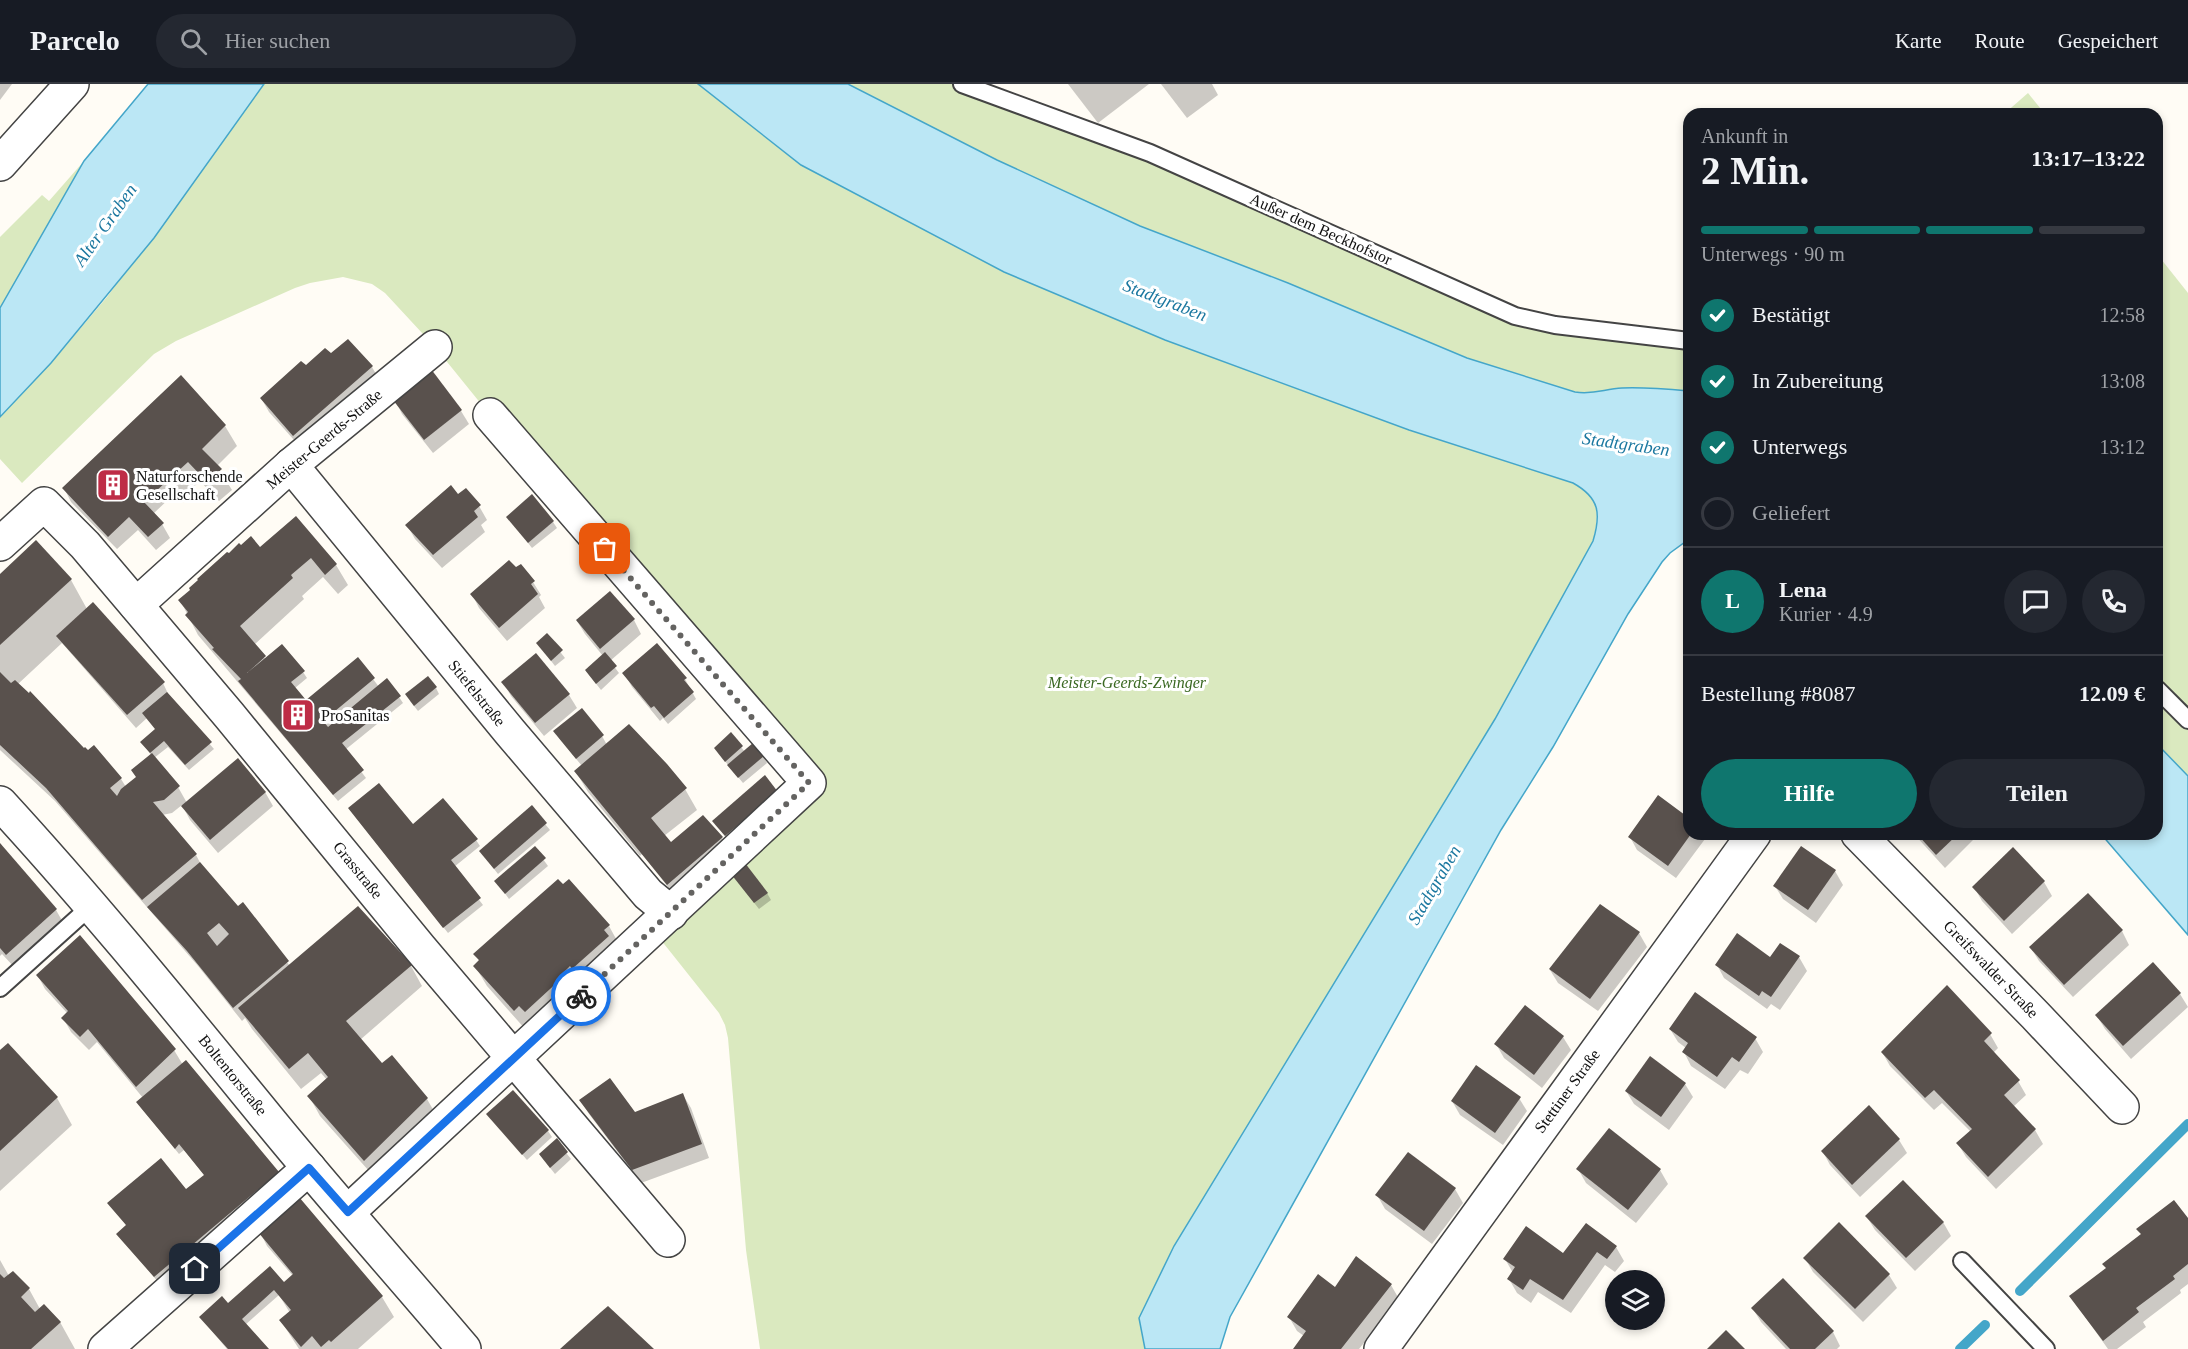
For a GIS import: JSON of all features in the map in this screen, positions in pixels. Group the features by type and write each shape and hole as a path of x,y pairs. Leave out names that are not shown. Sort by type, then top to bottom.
{"street":[{"path":"0,164 72,84"},
{"name":"Meister-Geerds-Straße","path":"136,605 291,465 435,347"},
{"path":"348,1212 809,783 490,415"},
{"name":"Stiefelstraße","path":"291,465 510,732 648,894 671,913"},
{"name":"Grasstraße","path":"0,544 44,504 85,545 259,750 420,948 668,1240"},
{"name":"Boltentorstraße","path":"0,803 168,995 309,1168 464,1349"},
{"name":"Stettiner Straße","path":"1381,1349 1750,840"},
{"name":"Greifswalder Straße","path":"1864,840 2122,1107"},
{"path":"105,1349 309,1168"}],"lane":[{"name":"Außer dem Beckhofstor","path":"962,84 1101,134 1160,158 1515,316 1555,325 1683,340"},
{"path":"2163,695 2188,720"},
{"path":"0,988 92,906"},
{"path":"1962,1261 2046,1349"}],"green space":[{"name":"Meister-Geerds-Zwinger","path":"264,84 698,84 801,165 1004,272 1165,340 1409,430 1573,483 1589,495 1597,515 1593,541 1495,719 1174,1246 1139,1318 1145,1349 760,1349 746,1250 725,1025 719,1013 653,930 809,784 490,415 435,347 385,293 372,284 343,277 295,288 176,341 154,354 22,483 0,459 0,417 51,363 107,297"},
{"path":"848,84 962,84 1100,134 1515,316 1683,340 1683,391 1633,388 1589,394 1575,392 1467,358 1288,283 1140,226 997,160"},
{"path":"2028,93 2040,108 2011,108"},
{"path":"84,161 0,308 0,237 42,195 49,201"},
{"path":"2163,262 2188,293 2188,776 2163,750"}],"water":[{"name":"Alter Graben","path":"148,84 264,84 154,238 51,363 0,417 0,308 84,161"},
{"name":"Stadtgraben","path":"698,84 848,84 997,160 1140,226 1288,283 1467,358 1575,392 1588,393 1630,388 1683,390 1683,543 1662,562 1628,614 1553,747 1501,830 1230,1317 1220,1349 1145,1349 1139,1318 1174,1246 1495,719 1593,541 1597,523 1596,508 1589,495 1573,483 1409,430 1165,340 1004,272 801,165"},
{"path":"2163,750 2188,776 2188,935 2106,840 2163,840"}],"building":[{"path":"348,339 373,366 293,436 260,398 301,361 306,365 325,348 331,353"},
{"path":"431,369 462,410 424,440 393,400"},
{"path":"181,375 226,425 202,449 222,469 207,482 188,462 144,502 164,523 148,537 129,517 108,537 62,488"},
{"path":"451,485 458,494 466,488 481,505 474,511 478,517 433,555 405,525"},
{"path":"532,494 554,521 528,543 506,517"},
{"path":"296,516 337,564 325,575 311,558 291,575 293,578 240,626 266,656 247,673 282,644 305,671 291,682 306,700 358,657 375,678 323,721 328,727 387,678 401,696 342,743 364,770 333,795 238,681 241,679 212,649 214,648 185,615 188,612 178,600 190,590 189,588 197,579 239,543 241,545 251,536 260,547"},
{"path":"36,540 72,579 0,645 0,574"},
{"path":"509,560 516,567 521,564 535,581 531,584 538,594 499,628 470,594"},
{"path":"610,591 635,619 600,649 576,620"},
{"path":"93,602 165,682 127,715 56,636"},
{"path":"547,633 563,650 551,661 536,643"},
{"path":"657,643 687,678 684,680 694,692 664,718 654,706 651,708 622,673"},
{"path":"605,652 617,666 596,684 585,670"},
{"path":"536,653 570,694 535,723 501,682"},
{"path":"0,672 11,683 15,680 29,693 30,691 84,748 88,750 94,745 122,778 110,788 117,796 121,789 136,777 131,770 152,753 180,786 164,800 153,802 197,854 142,900 46,788 0,745"},
{"path":"428,676 437,687 414,706 405,694"},
{"path":"167,692 212,742 185,765 164,741 150,753 140,742 155,729 142,713"},
{"path":"582,708 604,735 576,759 553,731"},
{"path":"629,724 687,788 651,818 671,842 703,815 723,837 667,885 574,771"},
{"path":"731,732 743,746 725,762 714,748"},
{"path":"753,743 764,756 738,778 727,765"},
{"path":"238,758 266,792 210,840 181,806"},
{"path":"765,775 778,792 725,836 712,821"},
{"path":"379,783 413,824 443,798 478,839 451,860 481,898 443,928 348,808"},
{"path":"1658,795 1683,814 1683,840 1687,840 1668,866 1628,837"},
{"path":"532,805 547,823 494,869 479,851"},
{"path":"1922,840 1952,840 1936,855"},
{"path":"0,843 57,909 6,955 0,948"},
{"path":"535,846 546,858 505,894 494,881"},
{"path":"1801,846 1836,870 1808,910 1773,886"},
{"path":"2013,847 2045,881 2004,921 1972,887"},
{"path":"200,862 238,906 243,902 289,961 233,1008 187,951 147,907","holes":["219,923 229,934 217,946 207,933"]},
{"path":"745,863 768,893 754,903 731,874"},
{"path":"558,879 563,884 569,879 610,925 604,930 609,936 572,969 570,966 560,976 562,978 525,1012 519,1006 514,1011 473,966 479,960 473,954"},
{"path":"2088,893 2123,930 2064,985 2029,947"},
{"path":"1600,904 1640,932 1590,999 1549,969"},
{"path":"358,906 412,965 346,1021 382,1063 392,1055 428,1098 364,1161 307,1096 328,1077 308,1053 289,1069 238,1008"},
{"path":"1737,933 1770,957 1780,943 1800,956 1771,997 1762,991 1759,996 1715,965"},
{"path":"80,935 176,1049 136,1087 88,1029 80,1037 61,1018 68,1011 36,975"},
{"path":"2153,962 2181,993 2123,1046 2095,1015"},
{"path":"1947,985 1992,1033 1984,1041 2020,1080 2004,1095 2036,1129 1988,1177 1956,1143 1972,1129 1934,1090 1925,1098 1881,1052"},
{"path":"1695,992 1757,1037 1739,1062 1732,1057 1717,1077 1682,1052 1688,1043 1669,1029"},
{"path":"1525,1005 1564,1036 1534,1075 1494,1044"},
{"path":"8,1043 58,1097 0,1151 0,1050"},
{"path":"1650,1056 1686,1083 1661,1117 1625,1091"},
{"path":"186,1060 279,1172 154,1277 116,1234 126,1225 107,1203 161,1158 186,1189 204,1175 179,1144 175,1149 136,1102"},
{"path":"1476,1065 1521,1097 1495,1133 1451,1101"},
{"path":"610,1078 635,1112 683,1093 702,1144 632,1170 579,1100"},
{"path":"513,1090 549,1130 522,1155 486,1114"},
{"path":"1869,1105 1900,1139 1852,1185 1821,1151"},
{"path":"1609,1128 1661,1169 1628,1210 1576,1169"},
{"path":"557,1138 568,1152 550,1168 539,1154"},
{"path":"1408,1152 1456,1188 1424,1231 1375,1195"},
{"path":"1903,1180 1944,1222 1906,1258 1865,1216"},
{"path":"299,1197 383,1296 331,1342 329,1340 321,1347 312,1336 301,1347 279,1320 291,1310 274,1290 242,1319 269,1349 228,1349 199,1317 222,1296 228,1303 270,1266 284,1282 293,1274 258,1232"},
{"path":"2174,1200 2188,1218 2188,1264 2173,1276 2175,1279 2136,1308 2139,1312 2103,1341 2069,1296 2106,1268 2102,1264 2141,1234 2136,1229"},
{"path":"1839,1222 1890,1274 1855,1309 1803,1258"},
{"path":"1586,1223 1617,1246 1607,1259 1597,1252 1563,1300 1530,1279 1523,1290 1507,1279 1515,1267 1503,1259 1526,1226 1563,1253"},
{"path":"1356,1256 1392,1284 1341,1349 1293,1349 1306,1331 1287,1317 1318,1274 1335,1287"},
{"path":"13,1271 30,1288 21,1297 35,1312 44,1304 61,1322 31,1349 0,1349 0,1274 4,1278"},
{"path":"1783,1278 1834,1331 1815,1349 1790,1349 1751,1308"},
{"path":"608,1306 654,1349 560,1349 601,1312"},
{"path":"1726,1330 1745,1349 1707,1349"}],"waterway":[{"path":"2020,1291 2188,1124"},
{"path":"1960,1349 1985,1325"}],"way so far":[{"path":"581,996 809,783 605,549"}],"place":[{"name":"Naturforschende Gesellschaft","path":"113,485"},
{"name":"ProSanitas","path":"298,715"}],"route":[{"path":"195,1269 309,1168 348,1212 581,996"}]}
